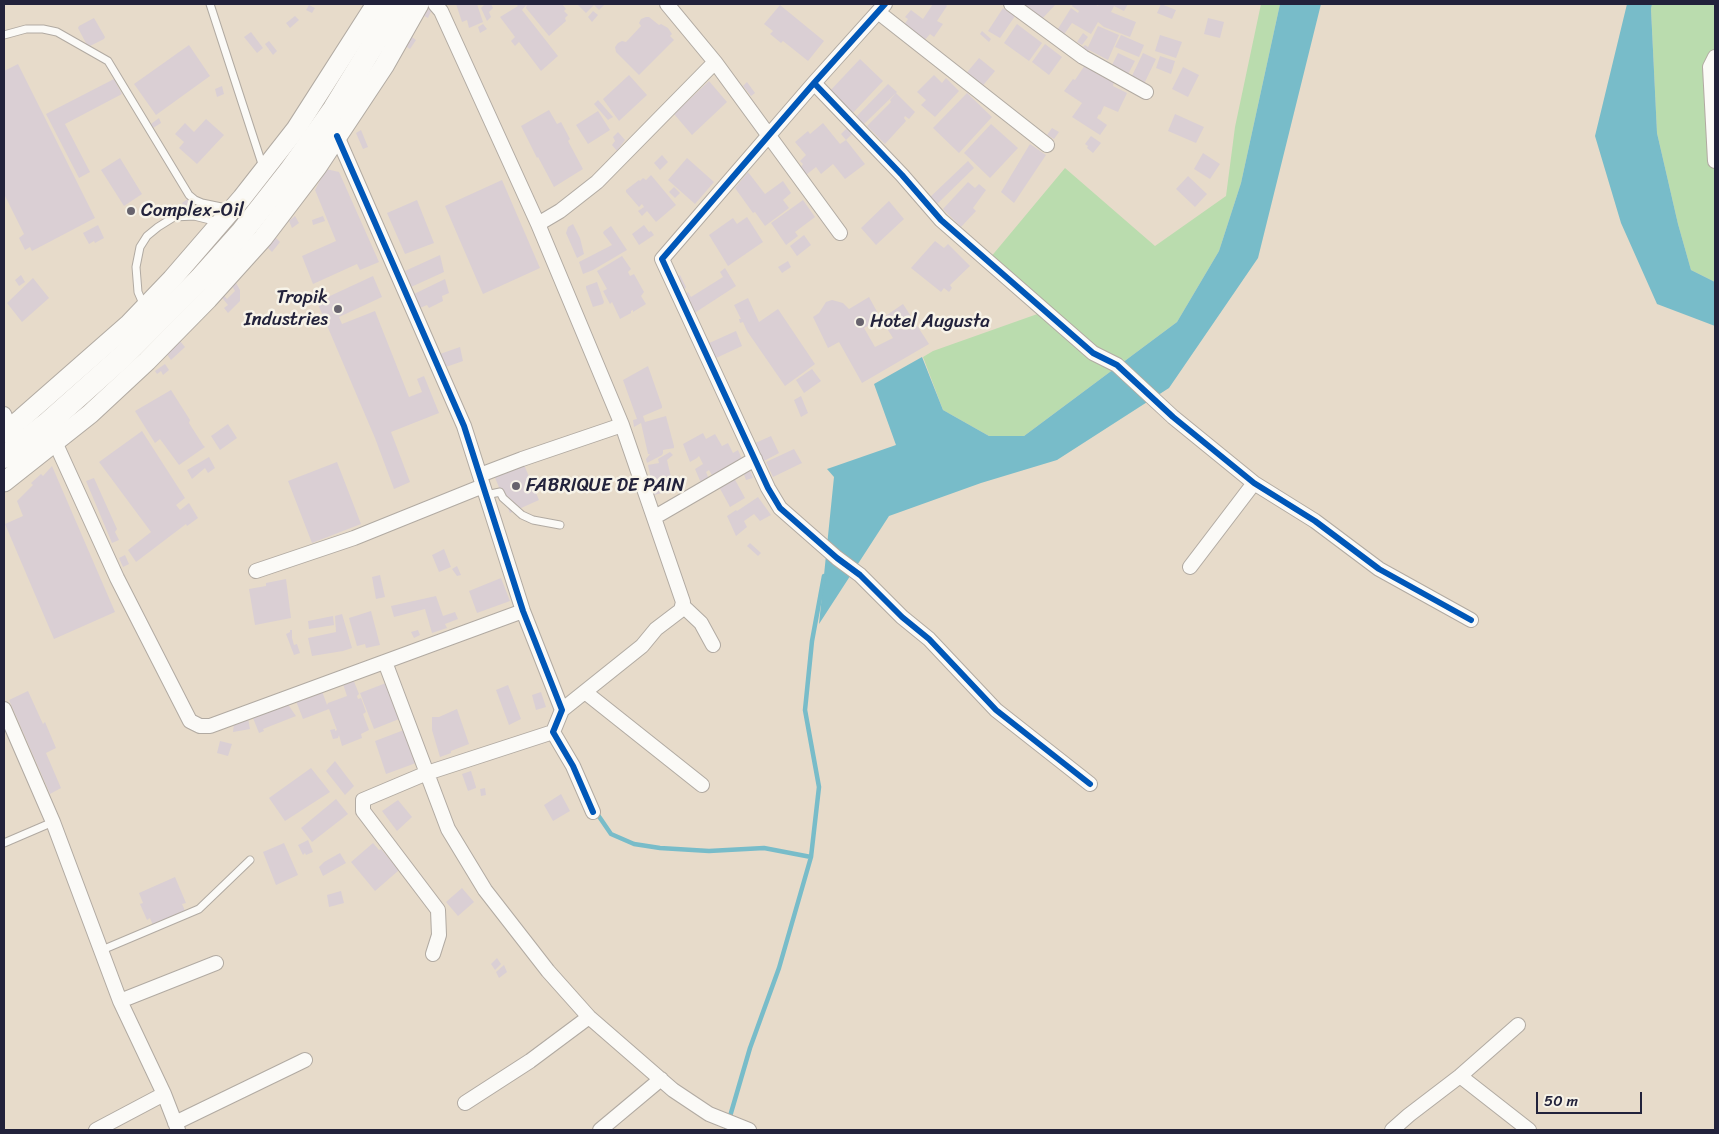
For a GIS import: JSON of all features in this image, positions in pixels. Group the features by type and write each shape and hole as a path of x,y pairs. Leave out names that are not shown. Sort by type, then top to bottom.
{"highway":[{"path":"4,457 48,423 122,357 200,279 242,232 290,171 334,109 398,4"}],"main road":[{"path":"6,425 121,331 172,279 296,129 376,4"},
{"path":"4,482 90,414 140,368 208,299 263,238 317,167 384,66 419,4"}],"street":[{"path":"433,954 439,935 438,910 363,811 363,800 427,774 553,732 562,710 642,646 656,630 681,610 683,606 674,572 622,425 538,224 444,19 435,4"},
{"path":"667,4 715,62 840,233"},
{"path":"1011,4 1083,57 1146,92"},
{"path":"1047,145 882,8 814,83 662,260 755,459 780,508 860,575 902,617 929,639 996,710 1090,784"},
{"path":"1715,57 1710,68 1715,161"},
{"path":"538,224 560,211 597,182 715,62"},
{"path":"814,83 902,175 940,220 1093,353 1117,365 1173,417 1254,483 1315,521 1379,569 1471,620"},
{"path":"337,136 464,426 523,611 562,710"},
{"path":"256,571 354,538 483,485 522,458 622,425"},
{"path":"55,442 117,578 190,721 200,726 210,726 523,611"},
{"path":"655,517 755,459"},
{"path":"1190,568 1254,483"},
{"path":"683,606 701,623 713,645"},
{"path":"386,662 448,829 485,890 548,971 589,1017 661,1079 709,1114 749,1130"},
{"path":"585,692 702,785"},
{"path":"4,709 53,822 120,1001 164,1094 177,1127 306,1060"},
{"path":"553,732 573,766 593,812"},
{"path":"120,1001 216,963"},
{"path":"465,1103 530,1061 589,1017"},
{"path":"1392,1130 1460,1076 1518,1025"},
{"path":"1460,1076 1529,1130"},
{"path":"600,1130 661,1079"},
{"path":"96,1130 164,1094"}],"lane":[{"path":"210,4 264,170"},
{"path":"4,35 26,29 43,29 57,32 108,60 189,195 226,216"},
{"path":"145,308 138,292 136,267 140,247 147,236 158,226 174,217 226,216"},
{"path":"483,485 500,492 503,498 522,515 533,520 560,525"},
{"path":"4,843 53,822"},
{"path":"102,950 199,909 250,860"}],"green space":[{"path":"1261,4 1280,4 1241,183 1219,251 1177,322 1024,436 989,436 943,410 923,357 933,351 1043,312 990,258 1065,168 1155,246 1226,196 1235,127"},
{"path":"1652,4 1715,4 1715,282 1691,270 1678,224 1657,133"}],"water":[{"path":"1280,4 1321,4 1258,258 1169,388 1057,460 981,483 889,516 819,624 834,477 827,469 896,445 874,384 922,357 943,410 989,436 1024,436 1177,322 1219,251 1241,183"},
{"path":"1627,4 1652,4 1657,133 1678,224 1691,270 1715,282 1715,326 1657,304 1621,223 1595,136"}],"building":[{"path":"426,4 434,5 428,18 420,14"},
{"path":"456,4 477,4 483,22 469,28 467,20 462,22"},
{"path":"485,4 491,4 493,8 489,12 491,17 487,21 481,8"},
{"path":"516,4 527,4 522,10 558,56 541,71 519,42 515,46 511,41 515,37 500,17 518,6"},
{"path":"527,4 562,4 566,9 564,11 568,15 565,18 566,21 549,36 526,8"},
{"path":"577,4 605,4 599,10 594,5 586,13"},
{"path":"933,4 945,4 947,6 937,21 943,24 934,37 930,34 922,43 902,28 908,19 905,17 911,10 923,19"},
{"path":"1019,4 1053,4 1055,5 1042,19"},
{"path":"1073,4 1095,4 1098,6 1099,4 1128,4 1124,11 1114,6 1111,12 1136,22 1130,37 1104,27 1098,22 1091,34 1072,23 1063,36 1056,32 1071,8 1078,13 1079,11 1072,6"},
{"path":"1161,4 1176,10 1172,19 1157,13"},
{"path":"309,5 315,8 312,13 306,10"},
{"path":"780,5 824,41 808,61 783,41 781,43 770,34 773,31 764,24"},
{"path":"1003,8 1015,16 1000,38 988,31"},
{"path":"593,11 598,15 592,22 588,17"},
{"path":"295,16 299,20 290,28 286,23"},
{"path":"646,17 668,28 672,34 670,36 674,40 639,75 616,52 615,47 622,41 626,42 641,26 639,23 641,19"},
{"path":"94,18 105,37 88,47 78,28"},
{"path":"1208,18 1224,22 1220,38 1204,34"},
{"path":"483,24 487,29 480,33 478,27"},
{"path":"1017,24 1042,43 1029,61 1004,43"},
{"path":"1098,26 1119,35 1108,60 1089,50 1085,55 1076,48 1079,45 1088,47"},
{"path":"982,31 991,39 989,42 980,34"},
{"path":"251,32 263,48 257,53 244,37"},
{"path":"1083,33 1088,37 1082,45 1077,42"},
{"path":"408,34 416,40 410,49 402,44"},
{"path":"1121,35 1144,45 1139,57 1115,47"},
{"path":"1160,35 1182,42 1176,58 1155,51"},
{"path":"269,41 277,51 273,55 265,44"},
{"path":"1045,44 1062,57 1049,75 1032,62"},
{"path":"189,45 210,76 156,115 134,84"},
{"path":"1118,53 1135,61 1126,78 1110,69"},
{"path":"1143,53 1156,59 1143,86 1130,80"},
{"path":"1160,56 1175,61 1171,74 1156,68"},
{"path":"979,58 995,71 980,89 964,76"},
{"path":"860,59 883,81 851,115 828,93"},
{"path":"18,64 95,218 32,251 30,247 25,250 19,238 24,234 4,194 4,71"},
{"path":"1085,65 1097,70 1095,73 1114,81 1113,86 1127,93 1118,112 1104,106 1097,118 1107,125 1100,135 1072,117 1082,103 1064,91 1073,79 1075,80"},
{"path":"1183,67 1199,75 1188,97 1172,89"},
{"path":"629,75 647,95 619,121 603,99"},
{"path":"934,75 942,83 946,78 959,91 935,117 921,105 926,100 917,92"},
{"path":"114,79 122,94 65,124 90,172 79,178 46,114"},
{"path":"709,81 727,102 692,135 674,114"},
{"path":"747,82 755,93 751,96 743,86"},
{"path":"888,84 897,92 862,126 855,118"},
{"path":"222,86 224,94 217,97 215,89"},
{"path":"896,93 915,112 909,119 905,116 906,121 885,144 867,126 891,102 890,100"},
{"path":"967,93 992,117 959,153 933,128"},
{"path":"598,100 613,117 608,120 594,104"},
{"path":"549,110 557,124 561,122 570,139 568,141 583,169 554,187 521,126"},
{"path":"598,111 610,130 588,144 576,125"},
{"path":"1175,114 1204,127 1196,143 1168,131"},
{"path":"159,118 161,123 153,128 151,124"},
{"path":"206,119 224,135 197,164 179,148 184,142 175,134 185,123 194,132"},
{"path":"823,123 840,144 846,140 865,164 845,179 833,164 821,174 816,167 806,175 801,167 803,164 800,161 806,155 795,142 808,131 810,134"},
{"path":"991,124 1018,148 990,178 964,153"},
{"path":"847,128 852,134 846,140 841,134"},
{"path":"1052,128 1059,132 1054,139 1047,135"},
{"path":"361,130 368,147 363,149 356,133"},
{"path":"618,132 625,140 617,151 612,145 615,141 613,137"},
{"path":"1091,136 1101,143 1093,153 1085,144"},
{"path":"1030,144 1046,155 1014,203 1001,192"},
{"path":"1203,153 1220,164 1210,179 1194,169"},
{"path":"662,155 668,162 660,170 654,163"},
{"path":"120,158 142,194 124,206 101,170"},
{"path":"687,158 714,182 695,204 668,180"},
{"path":"968,161 974,168 933,208 927,200"},
{"path":"326,169 339,172 379,262 360,270 357,264 313,284 302,256 336,241 315,190"},
{"path":"748,172 765,194 783,181 791,193 783,200 789,208 765,226 735,188"},
{"path":"651,175 676,205 656,222 647,211 642,216 638,211 644,207 642,204 639,207 626,192 639,180 643,178 646,180"},
{"path":"1188,176 1207,194 1195,207 1176,189"},
{"path":"502,180 540,268 483,294 445,206"},
{"path":"968,182 975,188 979,184 986,190 973,208 976,211 961,227 943,209"},
{"path":"674,187 680,193 675,198 669,192"},
{"path":"189,198 197,209 188,213 182,203"},
{"path":"417,200 434,243 405,254 387,213"},
{"path":"803,200 815,217 795,232 798,236 786,245 771,223"},
{"path":"889,201 904,219 876,245 861,228"},
{"path":"295,216 299,223 292,228 289,221"},
{"path":"323,216 325,221 313,225 312,220"},
{"path":"747,217 763,242 728,266 709,235 733,218 737,224"},
{"path":"573,224 580,238 584,254 577,258 566,233 568,227"},
{"path":"98,225 104,238 89,244 83,233"},
{"path":"644,225 654,235 639,245 632,234"},
{"path":"611,226 627,250 583,274 579,262 612,245 603,233"},
{"path":"273,235 280,242 272,252 264,244"},
{"path":"804,235 811,245 797,256 790,246"},
{"path":"935,241 944,248 948,244 970,266 950,285 952,288 949,292 944,288 941,292 911,268"},
{"path":"440,255 444,272 411,287 405,271"},
{"path":"622,256 631,269 628,272 630,276 634,274 644,292 641,296 646,304 620,319 612,302 610,304 603,291 607,289 597,271"},
{"path":"788,261 791,267 782,273 778,267"},
{"path":"725,268 736,286 693,314 682,296 688,292 691,297 723,277 720,272"},
{"path":"21,275 25,282 19,286 15,280"},
{"path":"680,275 686,287 678,291 673,278"},
{"path":"373,276 382,297 339,317 342,324 375,311 409,397 422,392 417,379 424,376 439,413 391,432 410,482 394,489 375,438 317,302"},
{"path":"33,278 49,298 22,322 7,303"},
{"path":"445,279 449,293 442,296 443,301 429,308 427,305 420,308 414,294"},
{"path":"235,281 240,290 240,301 228,313 224,308 228,305 219,294 221,292 227,299 235,291 231,284"},
{"path":"597,282 604,302 593,307 586,286"},
{"path":"869,297 881,319 903,304 929,344 862,383 839,342 828,348 813,317 819,313 826,302 832,300 843,303 849,309","holes":["881,319 893,338 875,347 864,328"]},
{"path":"748,298 759,322 778,309 815,364 785,386 747,331 743,322 740,323 739,319 741,319 734,305"},
{"path":"736,331 742,346 714,359 707,344"},
{"path":"180,341 185,347 171,360 166,353"},
{"path":"460,347 463,361 446,367 440,354"},
{"path":"165,364 169,370 163,375 161,371 157,374 155,371"},
{"path":"648,366 662,408 643,416 645,422 666,416 674,448 663,450 662,455 647,463 646,459 650,454 648,454 641,423 634,427 633,420 637,419 623,380"},
{"path":"812,369 821,381 804,393 796,380"},
{"path":"171,390 205,447 179,465 160,439 155,443 135,411"},
{"path":"801,396 808,413 801,417 794,400"},
{"path":"228,424 237,438 220,450 211,436"},
{"path":"142,431 185,498 176,505 180,510 189,503 198,518 187,526 186,524 136,562 128,550 151,532 99,462"},
{"path":"703,433 706,439 715,434 722,446 728,443 733,453 738,450 742,459 725,470 715,473 713,477 709,470 706,472 709,479 701,483 695,469 703,464 699,456 690,462 683,444"},
{"path":"771,436 779,453 762,462 753,444"},
{"path":"794,449 802,463 773,477 766,462"},
{"path":"670,452 673,455 667,460 674,490 654,495 648,465 659,463 658,459"},
{"path":"209,457 215,468 208,473 205,468 192,479 187,470"},
{"name":"FABRIQUE DE PAIN","path":"522,460 539,500 510,513 493,473"},
{"path":"337,462 361,524 312,543 288,481"},
{"path":"748,465 753,478 746,480 742,469"},
{"path":"52,466 115,612 54,639 5,524 23,516 17,501 33,485 31,483 41,474 43,476"},
{"path":"733,476 745,498 730,507 718,485"},
{"path":"94,478 117,529 115,532 119,540 112,543 86,481"},
{"path":"758,497 771,515 760,521 754,514 744,521 747,527 736,536 727,516"},
{"path":"750,543 761,553 758,556 747,546"},
{"path":"444,549 451,567 439,572 432,555"},
{"path":"125,555 129,564 123,567 119,558"},
{"path":"457,566 461,575 457,576 452,569"},
{"path":"380,575 385,597 376,599 372,577"},
{"path":"501,578 510,601 477,613 469,591"},
{"path":"286,579 291,618 255,625 249,589 266,586 266,583"},
{"path":"436,596 443,616 455,612 458,619 445,624 447,628 432,633 425,609 394,617 391,606"},
{"path":"371,611 380,645 366,648 365,644 357,646 349,618"},
{"path":"342,614 352,648 312,656 308,638 336,632 335,616"},
{"path":"333,616 334,625 309,629 308,621"},
{"path":"292,630 294,645 297,644 300,653 294,655 286,634"},
{"path":"418,630 420,635 414,638 411,632"},
{"path":"353,679 359,694 357,696 358,699 361,698 366,712 363,714 369,730 361,734 362,738 342,746 339,735 338,738 333,739 330,730 337,730 329,709 303,719 296,701 322,691 327,705 347,696 343,684"},
{"path":"386,683 399,719 374,729 360,693"},
{"path":"508,685 521,719 509,725 496,690"},
{"path":"28,691 43,724 45,722 56,748 46,753 61,788 50,794 9,700"},
{"path":"541,692 546,707 536,710 532,695"},
{"path":"287,703 296,716 263,729 264,731 259,733 253,718"},
{"path":"457,709 469,744 440,757 432,730 432,717 439,717"},
{"path":"248,718 250,729 233,732 234,723"},
{"path":"404,730 416,763 386,774 375,741"},
{"path":"220,741 232,744 228,756 217,753"},
{"path":"335,761 354,786 345,795 326,771"},
{"path":"311,768 330,792 285,821 269,798"},
{"path":"471,771 476,788 468,791 462,774"},
{"path":"485,788 486,795 481,796 480,789"},
{"path":"561,794 570,811 553,821 544,805"},
{"path":"336,799 348,814 312,842 301,828"},
{"path":"398,800 412,817 397,831 382,811"},
{"path":"308,840 313,852 303,855 298,845"},
{"path":"284,843 298,875 276,885 263,852"},
{"path":"373,843 379,850 381,849 398,869 375,891 351,862"},
{"path":"340,853 346,863 323,876 319,867"},
{"path":"175,877 186,903 182,904 186,913 154,928 150,918 147,920 140,904 143,903 139,893"},
{"path":"462,888 474,902 458,916 446,902"},
{"path":"341,891 344,903 329,907 327,895"},
{"path":"497,958 501,964 495,970 491,964"},
{"path":"504,965 507,972 499,978 496,972"}],"waterway":[{"path":"726,1130 750,1048 779,968 811,857 819,787 805,710 812,641 824,576"},
{"path":"598,815 611,834 634,844 660,848 709,851 764,848 811,857"}],"cycle path":[{"path":"885,4 662,259 768,488 780,508 837,558 860,575 902,617 929,639 996,710 1090,784"},
{"path":"814,83 902,175 941,220 1093,353 1117,365 1173,417 1254,483 1315,521 1379,569 1471,620"},
{"path":"337,136 464,426 523,611 562,710 553,732 573,766 593,812"}],"place":[{"name":"Complex-Oil","path":"131,211"},
{"name":"Tropik Industries","path":"338,309"},
{"name":"Hotel Augusta","path":"860,322"},
{"name":"FABRIQUE DE PAIN","path":"516,486"}]}
